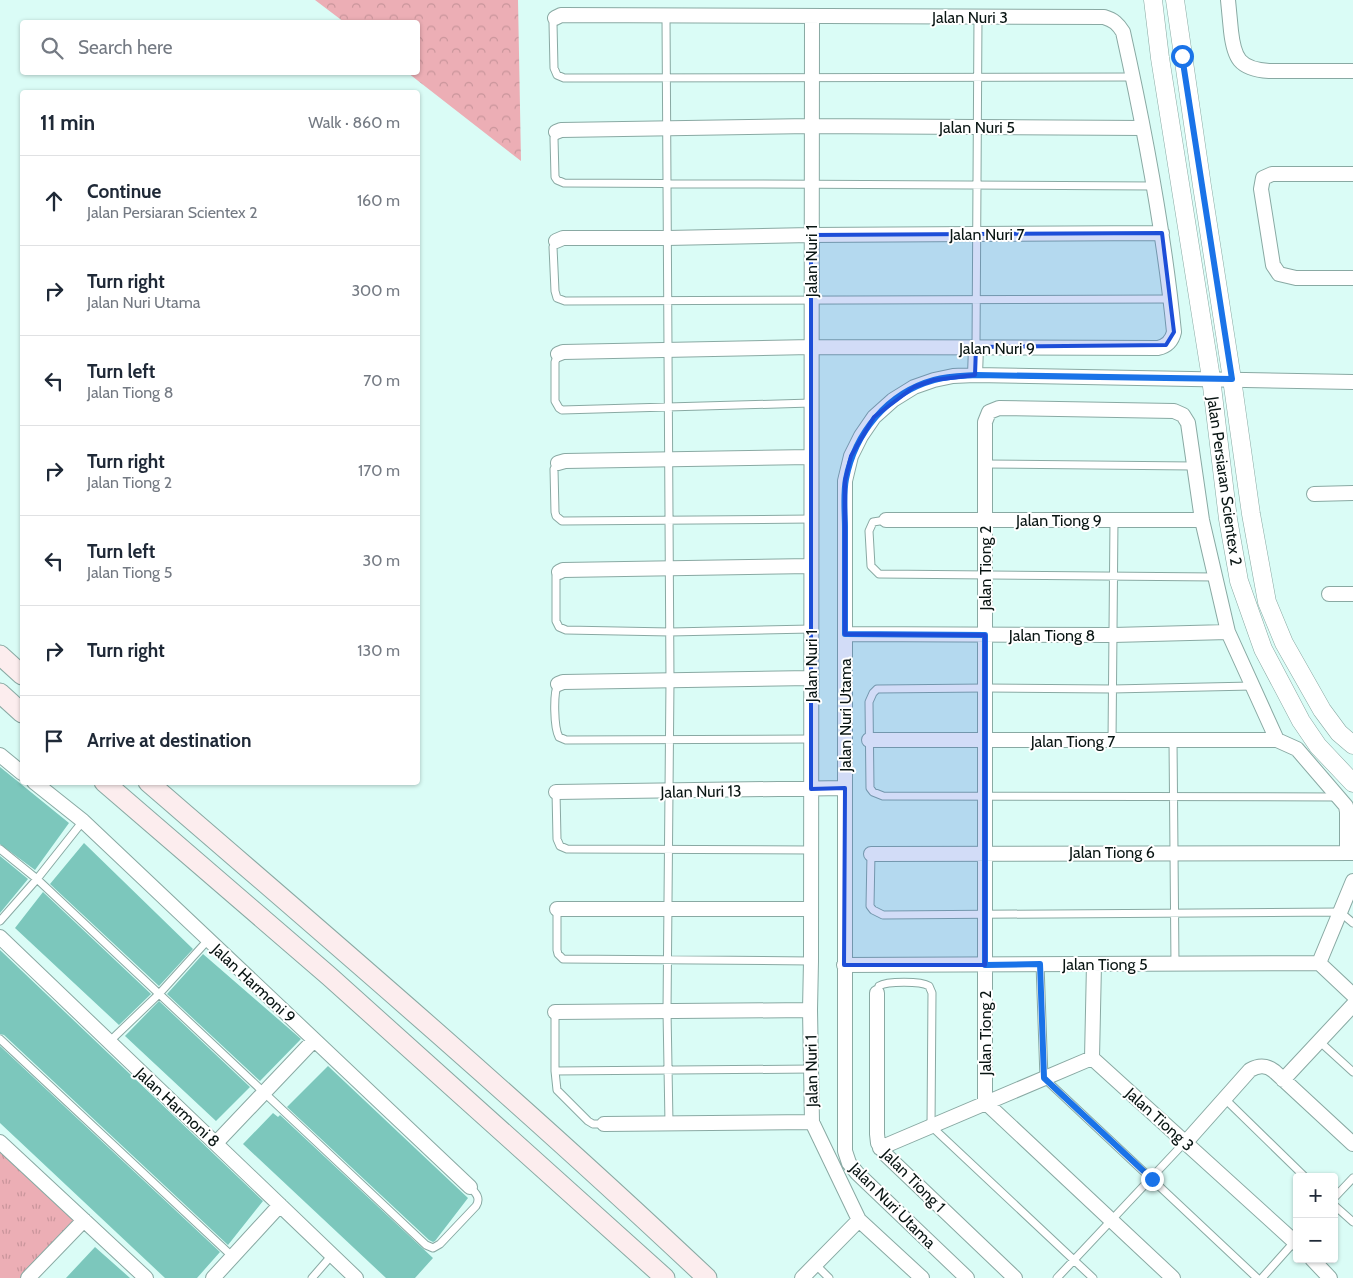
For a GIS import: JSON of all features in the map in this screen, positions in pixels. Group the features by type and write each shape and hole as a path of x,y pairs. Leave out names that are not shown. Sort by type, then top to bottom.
{"main road":[{"path":"0,655 20,673"},
{"path":"0,693 20,711"},
{"path":"107,785 337,983 665,1278"},
{"path":"151,785 356,962 646,1221 707,1278"}],"street":[{"name":"Jalan Persiaran Scientex 2","path":"1153,0 1160,58 1210,378 1228,519 1239,581 1263,650 1301,721 1318,746 1353,783"},
{"name":"Jalan Persiaran Scientex 2","path":"1175,0 1232,379 1250,514 1267,602 1284,643 1322,710 1339,733 1353,745"},
{"path":"1228,0 1233,49 1236,57 1248,67 1269,71 1353,71"},
{"name":"Jalan Nuri 3","path":"555,18 561,15 666,17 1104,17 1114,21 1123,32 1132,77"},
{"name":"Jalan Nuri 1","path":"812,17 810,1010 812,1122 859,1220 922,1278"},
{"path":"1132,77 1154,186 1171,299"},
{"name":"Jalan Nuri 5","path":"556,132 561,130 811,126 1143,128"},
{"path":"1353,174 1272,174 1263,178 1261,189 1272,265 1279,274 1296,278 1353,278"},
{"name":"Jalan Nuri 7","path":"556,241 563,238 667,238 811,234 1162,234"},
{"name":"Jalan Nuri 9","path":"558,354 563,352 811,347 1158,348 1171,341 1174,332 1171,299"},
{"path":"976,348 976,375"},
{"name":"Jalan Nuri Utama","path":"967,1278 856,1173 846,1158 844,1145 845,481 851,456 861,436 874,418 893,400 914,387 953,376 1210,378 1353,382"},
{"name":"Jalan Tiong 2","path":"986,1102 984,575 986,417 989,412 999,408 1160,410 1179,412 1186,418 1193,466"},
{"path":"558,462 811,457"},
{"path":"1193,466 1202,520 1228,632 1277,740 1297,749 1346,806 1350,852"},
{"path":"1314,494 1353,494"},
{"name":"Jalan Tiong 9","path":"886,520 1202,520"},
{"path":"559,572 563,570 811,566"},
{"path":"1329,594 1353,594"},
{"name":"Jalan Tiong 8","path":"845,634 1113,635 1228,632"},
{"path":"558,684 563,682 811,678"},
{"name":"Jalan Tiong 7","path":"869,740 1277,740"},
{"path":"0,755 20,771"},
{"name":"Jalan Harmoni 9","path":"38,785 83,821 470,1187"},
{"name":"Jalan Nuri 13","path":"556,792 845,788"},
{"name":"Jalan Tiong 6","path":"871,854 1350,852"},
{"path":"1353,881 1319,963 1353,995"},
{"path":"557,909 811,909"},
{"name":"Jalan Harmoni 8","path":"0,937 356,1278"},
{"name":"Jalan Tiong 5","path":"844,965 1319,963"},
{"path":"880,1148 1092,1058 1094,964"},
{"name":"Jalan Tiong 1","path":"876,993 877,1134 880,1148 886,1156 1015,1278"},
{"path":"1283,1080 1353,1004"},
{"path":"554,1012 810,1010"},
{"path":"216,1143 314,1040"},
{"name":"Jalan Tiong 3","path":"1092,1058 1293,1239"},
{"path":"1186,1142 1250,1070 1257,1066 1269,1067 1353,1144"},
{"path":"986,1102 1173,1278"},
{"path":"604,1124 812,1122"},
{"path":"0,1142 139,1274"},
{"path":"213,1278 280,1205"},
{"path":"28,1278 84,1220"},
{"path":"802,1278 859,1220"},
{"path":"1316,1263 1330,1278"}],"lane":[{"path":"666,17 670,569 669,961 667,1011 669,1123"},
{"path":"976,348 978,17"},
{"path":"555,18 553,23 554,71 560,77 1132,77"},
{"path":"556,132 554,138 554,177 560,182 1154,186"},
{"path":"556,241 553,247 554,291 557,298 561,300 1171,299"},
{"path":"558,354 554,362 555,401 558,408 562,410 811,403"},
{"path":"558,462 554,469 555,512 556,516 562,521 811,519"},
{"path":"985,464 1193,466"},
{"path":"886,520 873,522 869,532 871,566 878,574 1216,577"},
{"path":"1112,741 1114,520"},
{"path":"559,572 556,576 556,624 562,630 670,632 811,629"},
{"path":"558,684 555,690 556,730 562,739 811,739"},
{"path":"1252,686 1112,689 985,688 877,690 873,693 869,702 869,782 873,792 877,795 985,797 1339,797"},
{"path":"1173,740 1175,964"},
{"path":"556,792 557,839 563,848 811,850"},
{"path":"0,921 37,879 83,821"},
{"path":"0,849 37,879 430,1247 433,1248 440,1244 476,1206 478,1196 470,1187"},
{"path":"871,854 869,900 870,906 878,914 1340,912 1353,924"},
{"path":"557,909 557,950 558,954 564,959 811,962"},
{"path":"109,1042 159,994 208,940"},
{"path":"1040,964 1044,1078 1257,1278"},
{"path":"876,993 879,986 887,983 922,983 926,984 931,990 931,1126 1093,1278"},
{"path":"554,1012 555,1086 558,1092 588,1121 593,1124 604,1124"},
{"path":"0,1039 233,1257"},
{"path":"1320,1041 1353,1072"},
{"path":"555,1071 811,1069"},
{"path":"1224,1098 1301,1173"},
{"path":"1057,1278 1186,1142"},
{"path":"1338,1194 1353,1178"},
{"path":"1338,1209 1353,1222"},
{"path":"1262,1278 1293,1245"},
{"path":"312,1278 332,1255"},
{"path":"815,1264 829,1278"}],"highlighted area":[{"path":"1162,233 1174,332 1166,345 976,347 975,375 934,380 914,387 874,417 851,456 845,481 845,634 985,635 985,965 844,965 845,788 811,789 811,235"}],"green space":[{"path":"315,0 518,0 521,161 411,75 420,75 420,20 341,20"},
{"path":"0,1148 84,1224 36,1278 0,1278"}],"building":[{"path":"0,767 69,823 35,870 0,844"},
{"path":"84,843 193,949 159,986 50,884"},
{"path":"0,856 28,879 0,913"},
{"path":"43,892 151,994 119,1025 15,928"},
{"path":"0,950 263,1201 228,1245 4,1035 0,1034"},
{"path":"203,954 301,1039 260,1081 167,994"},
{"path":"159,1001 250,1087 216,1121 125,1036"},
{"path":"0,1046 220,1252 197,1278 165,1278 0,1123"},
{"path":"328,1066 468,1198 435,1241 429,1240 287,1107"},
{"path":"273,1113 278,1117 280,1115 433,1258 415,1278 386,1278 243,1144"},
{"path":"95,1247 130,1278 66,1278"}],"route":[{"path":"1152,1179 1044,1078 1040,964 985,965 985,635 845,634 845,481 851,456 861,436 874,418 893,400 914,387 934,380 953,376 976,375 1232,379 1182,56"}]}
